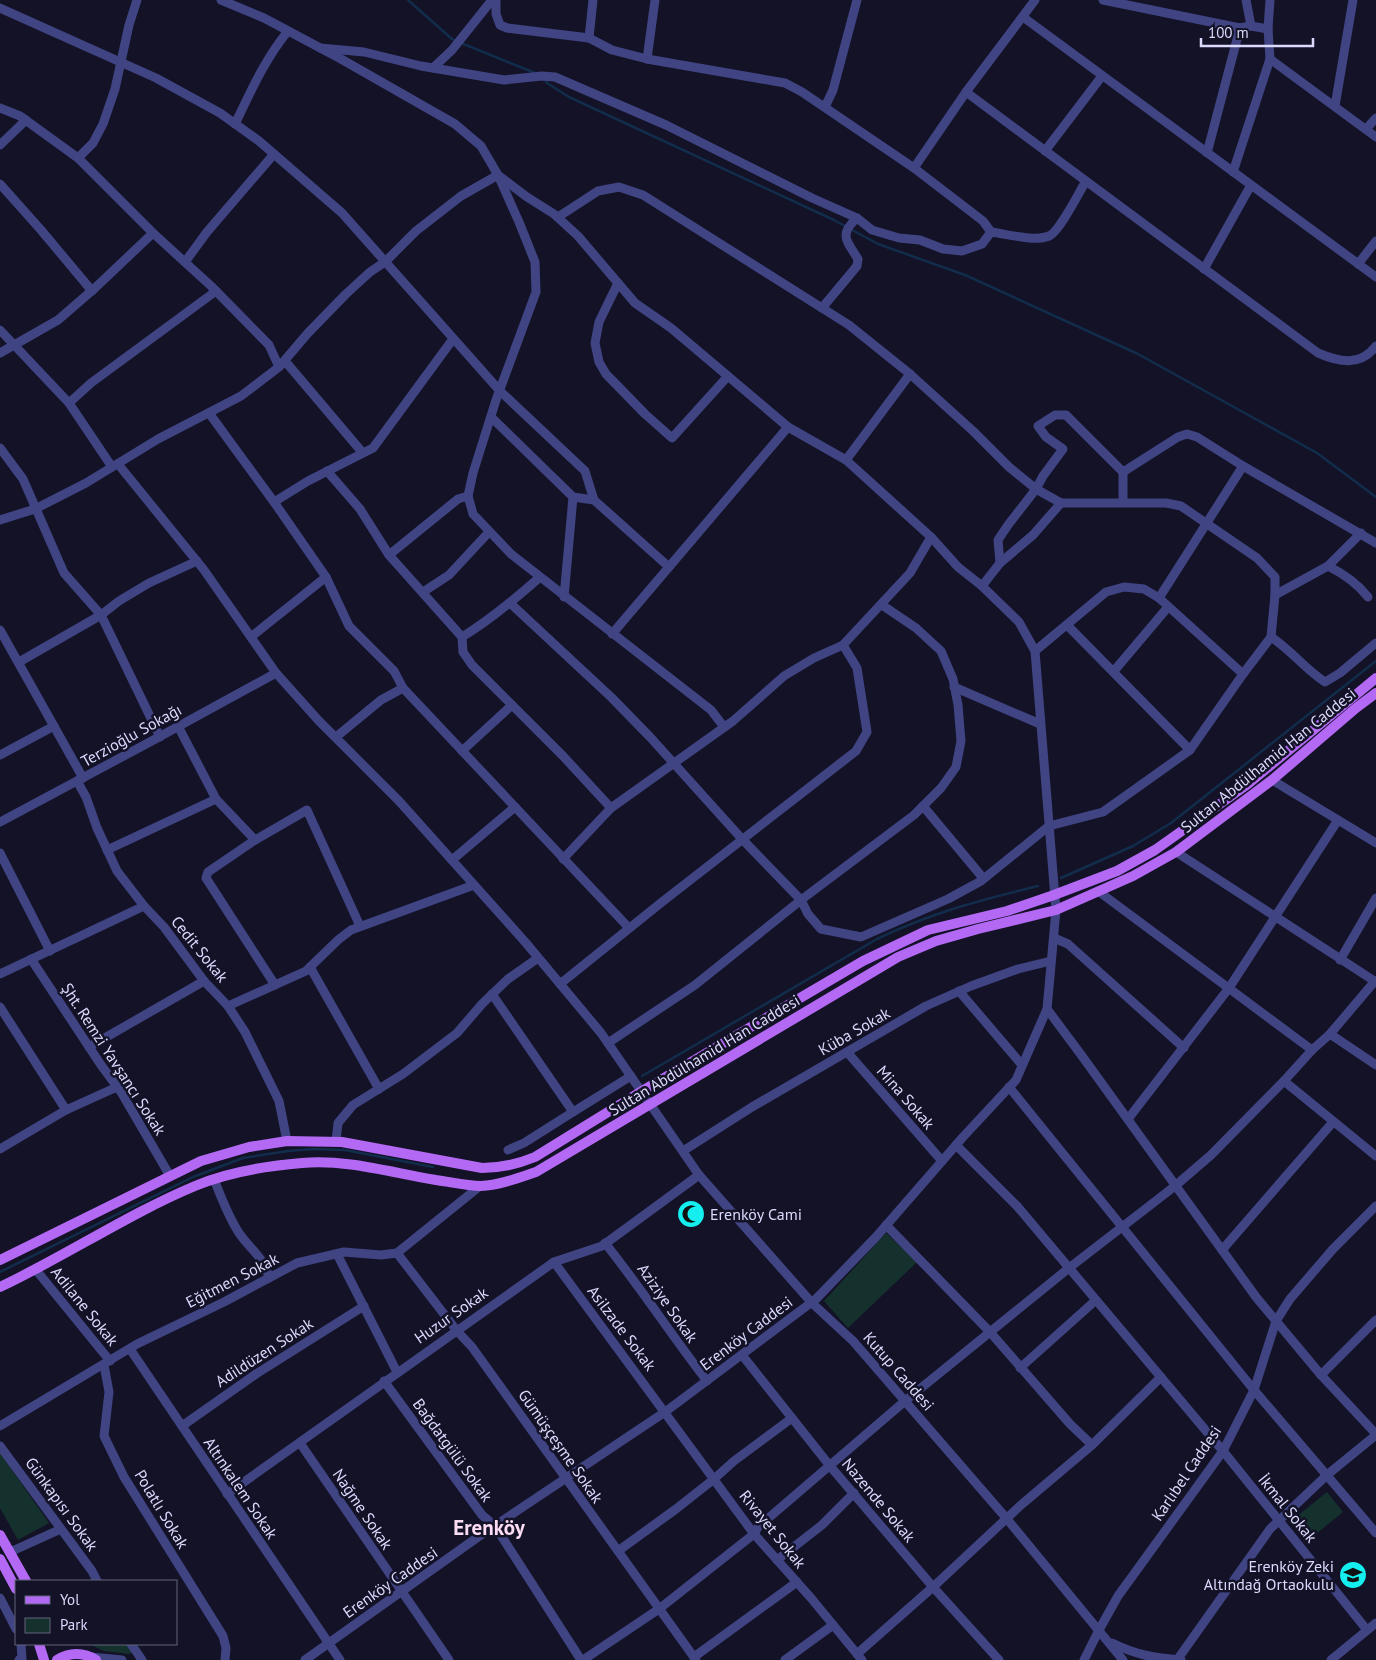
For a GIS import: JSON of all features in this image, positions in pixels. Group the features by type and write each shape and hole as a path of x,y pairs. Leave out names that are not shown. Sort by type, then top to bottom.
{"main road":[{"name":"Sultan Abdülhamid Han Caddesi","path":"0,1260 200,1161 287,1141 336,1141 482,1168 520,1164 864,961 928,930 1007,911 1054,895 1117,870 1170,840 1248,784 1376,678"},
{"name":"Sultan Abdülhamid Han Caddesi","path":"0,1286 36,1270 142,1212 195,1186 253,1169 304,1163 330,1163 361,1166 480,1186 501,1184 536,1172 898,957 952,936 1056,910 1133,876 1176,852 1272,780 1376,693"},
{"path":"0,1535 25,1580"},
{"path":"0,1559 15,1587"},
{"path":"39,1645 44,1660"},
{"path":"71,1645 89,1657"},
{"path":"56,1660 71,1654 89,1657"}],"street":[{"path":"78,158 93,143 103,124 115,89 120,60 137,0"},
{"path":"221,0 264,18 320,48 455,124 481,146 498,175 535,262 536,292 491,416 473,474 468,496 473,514 511,554 711,710 724,727"},
{"path":"433,68 452,50 492,0"},
{"path":"496,0 496,14 500,25 507,28 589,38 612,50 647,59 785,83 825,107 914,168 983,221 991,232 1041,238 1051,235 1058,228 1086,181"},
{"path":"589,38 593,0"},
{"path":"647,59 655,0"},
{"path":"825,107 833,90 857,0"},
{"path":"914,168 966,92 1036,0"},
{"path":"1103,0 1141,4 1240,28 1251,26 1268,29"},
{"path":"1246,0 1251,26"},
{"path":"1233,172 1270,59 1268,29 1270,0"},
{"path":"1335,106 1353,3 1361,0"},
{"path":"0,8 120,60 156,78 220,114 274,154 342,213 500,391 585,470 594,500 669,567"},
{"path":"1023,18 1376,277"},
{"path":"1207,153 1240,28"},
{"path":"235,124 260,74 275,48 288,31"},
{"path":"320,48 364,52 433,68 504,80 542,76 555,77 666,125 812,198 857,218 872,230 899,238 920,240 944,249 962,251 982,244 991,232"},
{"path":"1270,59 1376,137"},
{"path":"1045,151 1102,76"},
{"path":"966,92 1318,352 1329,358 1342,361 1354,360 1366,357 1376,346"},
{"path":"0,108 20,116 78,158 153,233 216,291 269,345 282,364 362,452"},
{"path":"1366,129 1376,118"},
{"path":"0,145 26,120"},
{"path":"185,262 207,232 274,154"},
{"path":"498,175 558,217 578,236 635,303 671,328 788,428 846,460 931,537 958,567 982,586 1019,622 1035,651 1106,592 1124,586 1144,589 1159,598 1243,674"},
{"path":"0,520 35,509 86,483 158,439 241,396 282,364 308,333 346,294 370,272 385,262 416,231 461,196 498,175"},
{"path":"0,184 92,291"},
{"path":"1204,269 1251,185"},
{"path":"510,603 611,697 674,762 742,839 801,900 808,914 821,929 861,938 948,899 983,878 1049,826 1103,812 1190,750 1271,637 1275,577 1257,558 1181,506 1166,502 1061,503 1036,489 1009,467 973,430 910,374 850,325 643,195 619,187 598,191 558,217"},
{"path":"822,308 857,266 858,259 846,238 847,228 857,218"},
{"path":"0,352 58,320 92,291 153,233"},
{"path":"1358,264 1376,241"},
{"path":"618,283 599,322 595,343 599,362 606,374 645,414 672,438 728,376"},
{"path":"69,403 98,378 216,291"},
{"name":"Kutup Caddesi","path":"0,330 69,403 115,465 197,561 276,672 452,860 560,984 608,1043 699,1175 812,1303 853,1341 906,1401 1007,1519 1123,1660"},
{"path":"274,502 308,481 373,448 453,338"},
{"path":"846,460 910,374"},
{"path":"209,413 326,577 349,626 394,671 403,688 629,928"},
{"path":"1000,564 998,540 1063,449 1046,437 1038,426 1055,415 1066,415 1123,472 1123,502"},
{"path":"491,416 573,497 594,500"},
{"path":"612,634 788,428"},
{"path":"1123,472 1178,437 1187,434 1196,437 1376,543"},
{"path":"0,448 23,478 64,573 101,616 160,736"},
{"path":"1159,598 1243,466"},
{"path":"327,471 360,509 389,555 462,637 463,652 472,665 564,756 611,808"},
{"path":"389,555 458,499 468,496"},
{"path":"564,596 573,497"},
{"path":"982,586 1000,564 1033,535 1061,503"},
{"path":"423,592 449,574 489,532"},
{"path":"1275,596 1328,566 1361,533"},
{"path":"563,859 611,808 724,727 784,676 814,658 843,645 910,573 931,537"},
{"path":"18,662 101,616 119,601 149,583 197,561"},
{"path":"1328,566 1348,578 1368,597"},
{"path":"251,637 326,577"},
{"path":"462,637 510,603 540,577"},
{"path":"608,1043 695,985 801,900 914,815 942,788 956,767 961,741 953,679 941,651 916,628 882,605"},
{"path":"1114,671 1168,607"},
{"path":"1067,625 1190,750"},
{"name":"Cedit Sokak","path":"0,630 54,726 80,779 97,828 117,871 144,906 164,927 204,981 228,1006 245,1032 279,1101 287,1141"},
{"path":"1271,637 1282,644 1325,682 1340,673 1376,644"},
{"path":"560,984 856,750 867,732 857,668 843,645"},
{"name":"Erenköy Caddesi","path":"306,1660 495,1526 665,1412 812,1303 886,1225 1016,1080 1047,1009 1056,910 1035,651"},
{"name":"Terzioğlu Sokağı","path":"0,822 276,672"},
{"path":"954,687 1040,724"},
{"path":"336,737 381,700 403,688"},
{"path":"462,751 512,705"},
{"path":"0,755 54,726"},
{"path":"178,726 216,799 255,840"},
{"path":"1272,780 1376,843"},
{"path":"107,850 216,799"},
{"path":"923,806 983,878"},
{"path":"452,860 515,808"},
{"path":"275,985 206,878 208,872 255,840 306,810 360,926"},
{"path":"1128,1119 1229,988 1338,820"},
{"path":"582,1660 659,1609 754,1534 758,1527 906,1401 1069,1268 1175,1186 1211,1155 1284,1081 1312,1050 1330,1034 1376,982 1176,852"},
{"path":"0,853 50,951"},
{"path":"228,1006 306,971 338,940 360,926 474,885"},
{"path":"1098,891 1312,1050"},
{"path":"1340,960 1376,898"},
{"path":"0,974 144,906"},
{"path":"1054,938 1068,944 1184,1048"},
{"path":"336,1141 338,1123 353,1105 403,1074 457,1033 508,978 538,958"},
{"name":"Şht. Remzi Yavşancı Sokak","path":"31,959 117,1087 170,1176"},
{"name":"Küba Sokak","path":"683,1150 752,1107 926,1006 959,991 1018,969 1052,961"},
{"path":"310,967 379,1089"},
{"path":"89,1047 204,981"},
{"path":"959,991 1022,1065"},
{"path":"492,994 574,1112"},
{"path":"0,1007 66,1110"},
{"path":"1047,1009 1256,1298 1321,1375 1376,1434 1327,1475 1270,1530 1177,1660"},
{"path":"1330,1034 1376,1065"},
{"name":"Mina Sokak","path":"847,1052 942,1161"},
{"path":"508,1150 524,1143 631,1076"},
{"path":"1284,1081 1376,1156"},
{"path":"0,1149 66,1110 117,1087"},
{"path":"1009,1088 1254,1390 1376,1532"},
{"path":"1222,1250 1333,1122"},
{"name":"İkmal Sokak","path":"956,1145 1017,1206 1223,1451 1367,1630"},
{"name":"Huzur Sokak","path":"227,1494 554,1262 605,1243 699,1175"},
{"path":"214,1179 224,1204 240,1234 258,1254 267,1269 269,1278"},
{"path":"397,1253 480,1186"},
{"name":"Karlıbel Caddesi","path":"1084,1660 1118,1596 1223,1451 1254,1390 1276,1321 1290,1299 1332,1249 1376,1206"},
{"path":"886,1225 990,1332 1070,1424 1092,1444"},
{"name":"Aziziye Sokak","path":"605,1243 630,1274 672,1336 706,1381"},
{"name":"Eğitmen Sokak","path":"0,1426 130,1349 297,1263 344,1252 381,1255 397,1253"},
{"name":"Gümüşçeşme Sokak","path":"397,1253 472,1347 695,1659"},
{"path":"337,1254 397,1372"},
{"name":"Asilzade Sokak","path":"554,1262 665,1412"},
{"name":"Adilane Sokak","path":"36,1270 107,1363"},
{"path":"1020,1368 1096,1300"},
{"name":"Adildüzen Sokak","path":"182,1426 256,1374 364,1306"},
{"path":"1321,1375 1376,1320"},
{"name":"Altınkalem Sokak","path":"130,1349 340,1660"},
{"name":"Nazende Sokak","path":"742,1355 830,1466 933,1587 999,1660"},
{"name":"Polatlı Sokak","path":"107,1363 109,1392 104,1436 124,1477 223,1636 226,1648 225,1660"},
{"path":"860,1657 1007,1519 1092,1444 1161,1377"},
{"name":"Bağdatgülü Sokak","path":"384,1381 482,1514 495,1526 582,1660"},
{"name":"Rivayet Sokak","path":"665,1412 754,1534 860,1657"},
{"path":"618,1551 792,1418"},
{"name":"Nağme Sokak","path":"300,1443 449,1660"},
{"name":"Günkapısı Sokak","path":"0,1446 96,1580"},
{"path":"777,1560 822,1525 854,1493"},
{"path":"10,1552 61,1529"},
{"path":"695,1659 797,1582"},
{"path":"0,1598 15,1627"},
{"path":"1331,1660 1376,1623"},
{"path":"785,1660 833,1625"},
{"path":"1108,1641 1127,1651 1146,1657 1182,1660"},
{"path":"20,1660 22,1659 22,1645"},
{"path":"132,1645 142,1660"},
{"path":"89,1657 122,1660"}],"green space":[{"path":"886,1233 917,1262 848,1328 824,1301"},
{"path":"0,1453 49,1523 18,1540 0,1508"},
{"path":"1327,1492 1343,1512 1306,1542 1290,1522"},
{"path":"91,1645 127,1645 132,1652 130,1654 104,1651"}],"waterway":[{"path":"408,0 456,41"},
{"path":"461,43 535,73"},
{"path":"544,78 547,83 569,97 834,220 878,244 965,275 1138,354 1317,453 1376,497"},
{"path":"1061,878 1133,846 1171,823 1376,661"},
{"path":"642,1076 877,939 956,908 1038,886"},
{"path":"0,1272 193,1177 243,1158 288,1151 314,1149 345,1150 433,1167"}],"place":[{"name":"Erenköy Cami","path":"691,1214"},
{"name":"Erenköy Zeki Altındağ Ortaokulu","path":"1353,1575"}],"district":[{"name":"Erenköy","path":"489,1528"}]}
